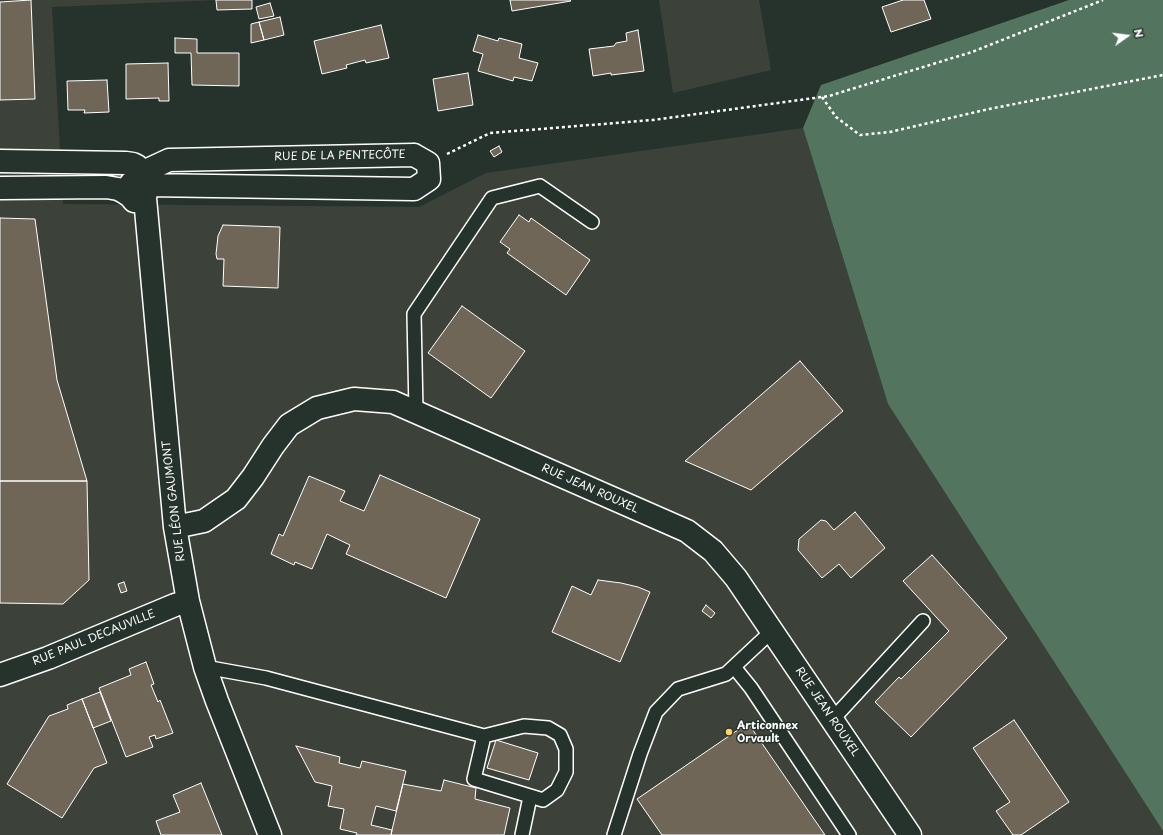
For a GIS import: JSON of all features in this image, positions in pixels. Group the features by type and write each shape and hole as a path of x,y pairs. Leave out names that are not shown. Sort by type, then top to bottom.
{"street":[{"name":"RUE DE LA PENTECÔTE","path":"0,161 139,173 414,189 429,179 428,163 414,154 169,160 139,173"},
{"path":"121,190 139,173"},
{"name":"RUE LÉON GAUMONT","path":"139,173 145,198 148,224 175,527 188,601 205,667 270,835"},
{"path":"0,188 106,187 121,190 135,201 148,224"},
{"name":"RUE JEAN ROUXEL","path":"175,527 204,521 236,499 254,477 273,446 289,425 317,408 354,399 392,402 416,412 687,531 713,551 736,578 910,835"},
{"name":"RUE PAUL DECAUVILLE","path":"0,674 48,658 188,601"}],"lane":[{"path":"416,412 414,314 492,198 540,186 592,222"},
{"path":"832,720 922,621"},
{"path":"614,835 640,754 656,712 678,689 730,670 772,631"},
{"path":"205,667 266,678 484,736 524,726 548,728 560,736 566,749 566,772 557,790 543,800 474,779 484,736"},
{"path":"730,670 751,688 849,835"},
{"path":"522,835 530,796"}],"path":[{"path":"428,163 490,133 653,120 829,96 972,52 1103,0"},
{"path":"822,97 836,118 860,135 890,132 989,109 1163,75"}],"shaded area":[{"path":"0,0 217,0 52,7 63,204 419,207 486,173 803,128 888,404 1163,831 1163,835 0,835"},
{"path":"659,0 759,0 771,70 673,93"}],"green space":[{"path":"1069,0 1163,0 1163,831 888,404 803,128 821,85"}],"building":[{"path":"31,0 35,99 0,100 0,2"},
{"path":"216,0 252,0 252,9 217,10"},
{"path":"510,0 570,0 571,1 512,11"},
{"path":"903,0 924,0 931,19 891,32 882,7"},
{"path":"270,3 274,16 259,19 256,7"},
{"path":"280,17 284,35 264,40 259,22"},
{"path":"259,22 264,40 251,43 251,24"},
{"path":"381,25 389,58 366,63 365,60 346,65 347,68 322,74 314,41"},
{"path":"638,30 644,71 611,75 611,73 593,76 589,49 614,46 616,43 627,41 626,33"},
{"path":"478,35 498,41 499,38 522,44 519,58 538,63 532,81 514,77 513,81 478,71 483,54 473,51"},
{"path":"175,38 197,39 197,53 239,53 239,86 192,85 191,53 175,53"},
{"path":"168,63 169,101 159,101 159,98 126,99 126,64"},
{"path":"468,73 473,105 438,111 433,79"},
{"path":"107,80 109,112 84,113 85,110 68,110 67,81"},
{"path":"499,146 502,152 494,157 490,151"},
{"path":"519,215 529,222 531,218 590,260 566,295 507,253 510,249 500,242"},
{"path":"0,218 35,219 57,380 87,481 0,481"},
{"path":"223,225 280,227 278,288 223,286 224,259 217,259 216,254 218,236"},
{"path":"462,306 525,351 491,398 428,353"},
{"path":"800,361 843,411 751,490 685,461"},
{"path":"380,475 480,519 446,598 346,554 350,545 327,534 312,569 295,562 294,565 271,554 279,534 283,536 309,476 345,491 340,501 364,511"},
{"path":"0,481 87,481 89,580 63,604 0,603"},
{"path":"855,512 885,548 851,578 839,564 822,578 798,550 799,539 821,520 826,521 834,530"},
{"path":"932,555 1007,638 911,737 875,702 899,677 901,679 949,631 903,581"},
{"path":"598,580 621,583 638,587 650,592 620,662 552,632 572,586 591,595"},
{"path":"124,582 127,591 121,593 118,584"},
{"path":"706,605 715,613 711,618 702,611"},
{"path":"146,662 154,684 151,685 158,702 160,700 173,733 156,739 155,735 149,737 153,747 126,757 99,688 131,675 129,669"},
{"path":"100,692 111,721 93,728 82,699"},
{"path":"82,699 107,763 94,768 62,818 7,784 49,716 68,709 67,705"},
{"path":"1014,720 1069,802 1021,835 1013,835 996,811 1010,802 973,748"},
{"path":"748,723 825,835 662,835 637,799"},
{"path":"496,740 538,753 529,780 487,768"},
{"path":"296,746 340,757 339,763 360,768 362,761 406,771 396,811 376,806 371,825 392,830 391,835 356,835 357,833 340,829 344,809 328,806 332,786 315,782"},
{"path":"444,780 476,788 475,799 510,808 504,835 391,835 403,784 441,791"},
{"path":"201,783 222,835 161,835 156,821 180,812 173,795"}],"place":[{"name":"Articonnex Orvault","path":"729,732"}]}
